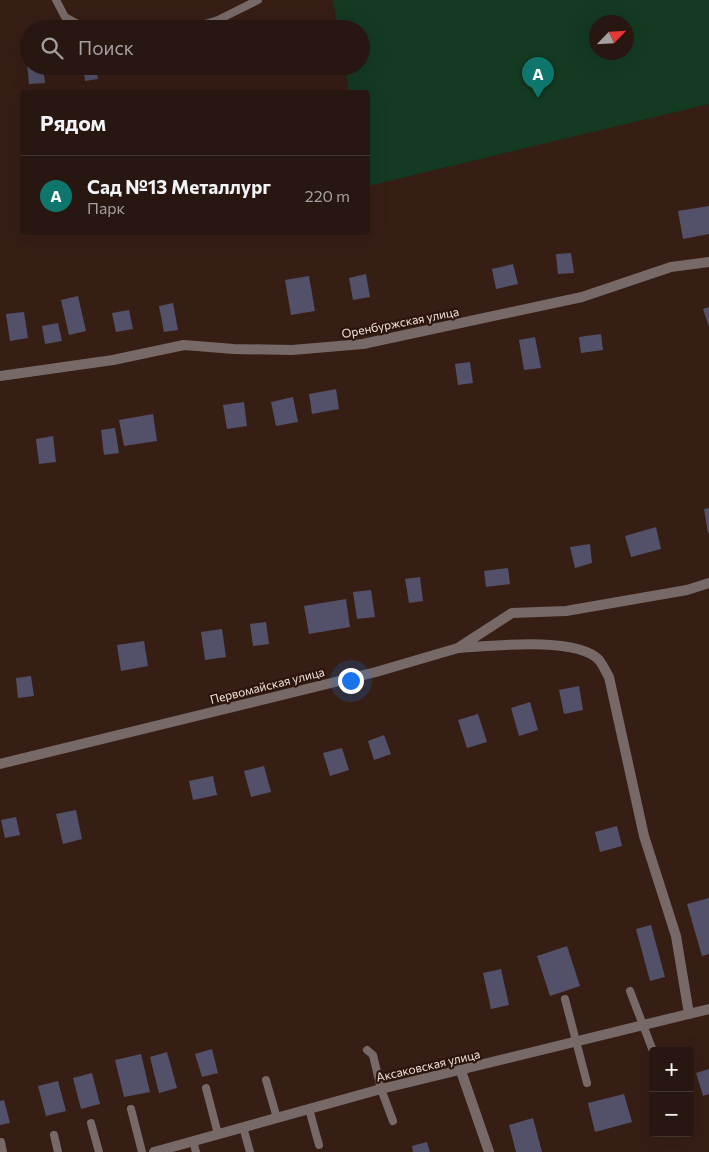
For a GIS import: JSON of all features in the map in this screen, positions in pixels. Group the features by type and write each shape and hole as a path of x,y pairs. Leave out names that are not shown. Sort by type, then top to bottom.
{"street":[{"name":"Оренбуржская улица","path":"0,376 113,360 184,345 292,350 363,344 582,297 671,267 709,262"},
{"name":"Первомайская улица","path":"0,764 376,672 458,648 512,613 566,611 687,590 709,583"},
{"path":"458,648 538,644 582,650 599,660 609,677 644,836 676,936 689,1014"},
{"name":"Аксаковская улица","path":"154,1152 381,1089 709,1009"},
{"path":"461,1071 489,1152"}],"lane":[{"path":"56,0 65,17 70,20"},
{"path":"218,20 258,0"},
{"path":"630,991 651,1047"},
{"path":"565,999 587,1083"},
{"path":"367,1050 373,1056 381,1089 393,1121"},
{"path":"266,1080 277,1118"},
{"path":"206,1088 218,1134"},
{"path":"131,1109 142,1152"},
{"path":"309,1109 319,1145"},
{"path":"91,1123 98,1152"},
{"path":"243,1128 250,1152"},
{"path":"54,1135 58,1152"},
{"path":"193,1141 196,1152"},
{"path":"0,1142 3,1152"}],"green space":[{"path":"333,0 709,0 709,104 370,186 370,90 349,90 346,75 370,75 370,20 336,20"}],"building":[{"path":"28,75 44,75 45,83 29,84"},
{"path":"84,75 97,75 98,79 85,81"},
{"path":"709,206 709,234 683,239 678,211"},
{"path":"571,253 574,273 558,274 556,254"},
{"path":"513,264 518,284 496,289 492,269"},
{"path":"366,274 370,297 353,300 349,278"},
{"path":"309,276 315,311 291,315 285,280"},
{"path":"78,296 86,331 69,335 61,300"},
{"path":"173,303 178,330 164,332 159,306"},
{"path":"709,307 709,327 703,309"},
{"path":"129,310 133,329 116,332 112,313"},
{"path":"24,312 28,338 10,341 6,314"},
{"path":"58,323 62,341 45,344 42,326"},
{"path":"601,334 603,350 581,353 579,337"},
{"path":"535,337 541,368 524,370 519,340"},
{"path":"470,362 473,383 458,385 455,364"},
{"path":"336,389 339,409 312,414 309,394"},
{"path":"293,397 298,422 276,426 271,402"},
{"path":"244,402 247,426 227,429 223,405"},
{"path":"153,414 157,441 124,446 119,420"},
{"path":"115,428 119,453 104,455 101,430"},
{"path":"53,436 56,462 39,464 36,439"},
{"path":"709,508 709,533 708,533 704,509"},
{"path":"656,527 661,549 631,557 625,536"},
{"path":"590,544 592,563 575,568 570,547"},
{"path":"508,568 510,584 486,587 484,571"},
{"path":"420,577 423,601 409,603 405,579"},
{"path":"371,590 375,617 357,619 353,592"},
{"path":"346,599 350,627 309,634 304,606"},
{"path":"266,622 269,644 253,646 250,624"},
{"path":"222,629 226,657 205,660 201,632"},
{"path":"144,641 148,666 121,671 117,645"},
{"path":"31,676 34,696 18,698 16,678"},
{"path":"579,686 583,710 564,714 559,690"},
{"path":"530,702 538,730 519,736 511,708"},
{"path":"478,714 487,742 467,748 458,720"},
{"path":"384,735 391,754 374,760 368,741"},
{"path":"342,748 349,770 330,776 323,753"},
{"path":"264,766 271,792 251,797 244,771"},
{"path":"213,776 217,795 193,800 189,781"},
{"path":"76,810 82,839 63,844 56,814"},
{"path":"16,817 20,835 5,838 1,820"},
{"path":"617,826 622,846 600,852 595,832"},
{"path":"709,898 709,954 702,956 687,904"},
{"path":"651,925 665,977 650,981 636,929"},
{"path":"567,946 580,986 550,996 537,956"},
{"path":"501,969 509,1005 491,1009 483,973"},
{"path":"212,1049 218,1073 202,1077 195,1054"},
{"path":"167,1052 177,1088 159,1093 150,1057"},
{"path":"141,1054 150,1092 124,1097 115,1060"},
{"path":"709,1069 709,1094 703,1096 696,1073"},
{"path":"92,1073 100,1104 81,1109 73,1078"},
{"path":"58,1081 66,1111 46,1116 38,1086"},
{"path":"624,1094 632,1122 595,1132 588,1103"},
{"path":"4,1100 10,1123 0,1125 0,1101"},
{"path":"533,1118 542,1152 516,1152 509,1125"},
{"path":"427,1142 430,1152 413,1152 412,1146"}],"place":[{"name":"Сад №13 Металлург","path":"538,98"}]}
